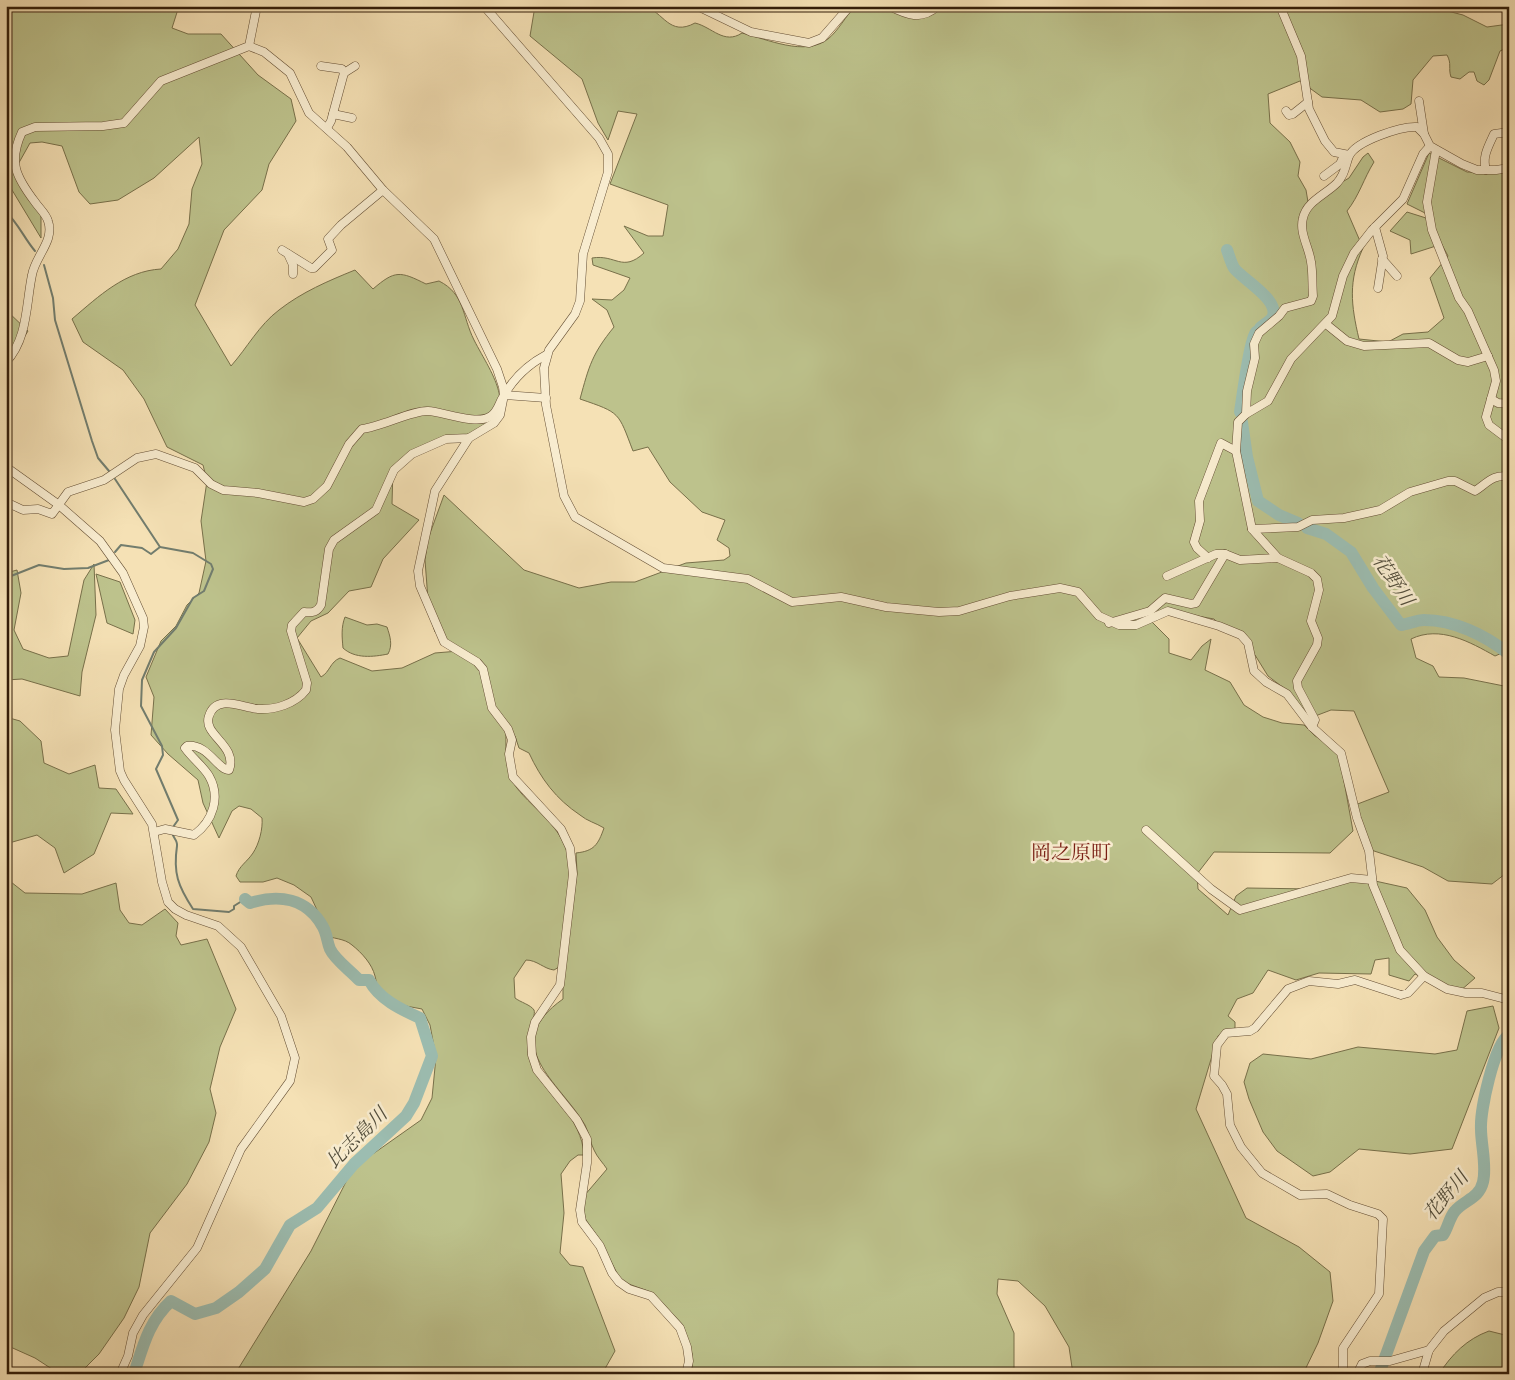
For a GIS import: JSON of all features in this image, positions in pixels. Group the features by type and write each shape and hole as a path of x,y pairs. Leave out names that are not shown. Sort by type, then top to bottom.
{"street":[{"path":"249,46 257,6"},
{"path":"6,502 23,510 38,509 52,514 68,492 104,480 137,458 156,454 195,468 211,484 224,490 258,493 304,502 313,499 328,486 349,444 362,429 375,428 420,411 475,420 488,418 494,414 504,395 525,368 546,355 578,307 583,254 606,182 608,154 599,138 484,6"},
{"path":"697,6 752,32 809,43 822,38 850,6"},
{"path":"889,6 915,17 926,14 938,6"},
{"path":"1280,6 1301,56 1309,110 1325,141 1334,152 1347,155"},
{"path":"6,362 13,355 24,324 31,276 37,259 49,239 48,220 21,182 14,163 14,150 22,132 34,127 103,126 124,123 161,81 249,46 264,52 290,73 309,113 347,147 384,190 437,244 498,369 504,395 500,415 494,423 469,438 435,491 418,571 420,586 444,642 477,662 483,669 492,708 508,729 512,740 509,754 513,777 561,829 570,848 573,874 560,985 536,1022 531,1038 532,1055 537,1070 576,1120 587,1139 587,1163 580,1210 582,1222 600,1246 612,1273 620,1282 629,1288 651,1296 680,1328 687,1347 689,1362 686,1374"},
{"path":"321,66 342,69 344,73"},
{"path":"326,128 333,114 344,73 355,66"},
{"path":"1419,101 1424,134"},
{"path":"1286,111 1289,115 1293,114 1308,102"},
{"path":"333,114 352,118"},
{"path":"1324,176 1340,164 1347,155 1371,139 1413,127 1417,127 1424,134 1433,148 1470,167 1486,170 1509,168"},
{"path":"1486,170 1483,162 1494,134 1509,132"},
{"path":"1312,727 1315,720 1298,688 1298,681 1317,645 1318,638 1311,621 1319,590 1317,579 1311,573 1278,558 1252,529 1236,450 1238,422 1246,414 1268,401 1291,359 1332,316 1343,276 1354,253 1375,227 1403,199 1423,154 1433,148"},
{"path":"1433,148 1427,202 1432,230 1460,298 1468,311 1494,370 1496,382 1486,417 1489,426 1508,439"},
{"path":"1246,414 1254,358 1254,344 1260,333 1285,308 1310,301 1312,296 1312,262 1301,230 1303,218 1308,206 1338,182 1347,167 1347,155"},
{"path":"293,274 293,265 285,252 314,268 332,250 328,239 341,224 384,190"},
{"path":"1375,227 1380,240 1382,259 1378,288"},
{"path":"1382,259 1397,276"},
{"path":"1326,324 1347,342 1364,346 1429,343 1458,360 1468,362 1488,356"},
{"path":"546,355 544,368 546,398 564,496 572,513 580,521 663,568 748,579 792,602 841,597 886,606 939,612 959,611 1010,596 1067,588 1083,596 1096,613 1109,623 1136,625 1168,611 1219,626 1241,635 1248,643 1254,671 1266,682 1287,694 1312,727 1341,753 1357,818 1369,851 1372,880 1400,950 1424,976 1448,989 1466,993 1482,993 1509,1000"},
{"path":"504,395 546,398"},
{"path":"1491,399 1498,404 1509,404"},
{"path":"154,832 165,829 194,835 208,821 214,806 214,788 208,775 185,748 192,745 212,755 224,769 229,770 228,748 209,724 208,716 216,707 235,702 257,709 281,707 306,690 307,683 291,631 292,625 304,612 312,613 318,610 321,605 329,549 334,540 376,510 394,470 412,454 446,439 469,438"},
{"path":"1208,558 1197,548 1194,542 1200,521 1199,501 1221,443 1236,450"},
{"path":"6,467 59,505 100,541 123,572 143,618 144,627 140,646 124,675 119,689 116,741 118,760 124,780 146,812 154,832 162,882 168,902 186,916 218,926 241,947 281,1016 296,1058 290,1081 241,1149 197,1248 143,1315 133,1333 128,1356 120,1374"},
{"path":"1252,529 1298,527 1312,520 1344,518 1380,510 1410,492 1448,481 1455,481 1475,491 1498,476 1509,477"},
{"path":"1167,576 1216,554 1225,554 1240,560 1278,558"},
{"path":"1109,623 1150,611 1165,598 1196,603 1225,554"},
{"path":"1146,830 1211,889 1240,910 1249,909 1351,878 1372,880"},
{"path":"1343,1374 1343,1348 1379,1294 1383,1219 1378,1214 1350,1205 1327,1194 1300,1195 1262,1173 1248,1158 1230,1125 1224,1088 1214,1076 1217,1045 1226,1033 1256,1028 1288,989 1309,981 1338,984 1356,980 1401,995 1408,993 1424,976"},
{"path":"1422,1374 1430,1350 1444,1331 1484,1298 1498,1292 1509,1292"},
{"path":"1357,1374 1362,1364 1374,1361 1390,1362 1430,1350"}],"green space":[{"path":"641,5 651,9 667,22 679,27 686,27 695,23 724,36 736,36 742,33 797,47 819,44 828,39 855,6 1428,6 1463,15 1487,27 1509,24 1509,47 1500,51 1489,80 1484,85 1477,81 1474,72 1469,72 1460,79 1451,77 1447,55 1433,56 1413,80 1411,104 1403,109 1380,112 1361,100 1322,97 1300,81 1268,94 1270,123 1290,142 1300,162 1298,176 1306,190 1308,202 1349,178 1363,157 1368,153 1374,162 1347,211 1363,248 1355,271 1352,293 1359,339 1388,342 1403,334 1428,332 1444,318 1430,278 1448,256 1425,213 1407,204 1429,153 1467,172 1509,173 1509,650 1495,656 1475,645 1444,635 1422,635 1411,639 1416,658 1433,666 1439,677 1464,678 1509,687 1509,871 1492,884 1448,881 1423,867 1368,849 1355,805 1389,792 1354,711 1331,710 1310,718 1289,692 1268,676 1255,655 1239,637 1221,626 1214,619 1181,613 1148,618 1169,639 1169,653 1191,660 1202,646 1211,639 1205,670 1230,682 1244,705 1263,717 1282,723 1304,725 1315,736 1338,748 1353,831 1330,853 1214,852 1197,874 1198,889 1228,915 1236,896 1247,888 1312,889 1366,879 1407,888 1425,910 1437,937 1454,960 1475,978 1460,991 1443,987 1415,974 1409,981 1389,975 1389,958 1375,960 1371,974 1319,973 1296,980 1268,970 1253,993 1237,999 1228,1016 1235,1022 1235,1028 1218,1036 1196,1109 1246,1218 1299,1247 1330,1272 1333,1301 1318,1343 1303,1374 1073,1374 1069,1347 1045,1306 1018,1281 998,1279 997,1294 1014,1333 1014,1374 692,1373 692,1354 683,1325 658,1298 648,1291 626,1283 619,1277 600,1240 586,1220 583,1211 584,1196 607,1169 595,1153 585,1125 549,1078 540,1063 535,1047 535,1032 544,1016 563,999 563,983 577,872 576,853 591,849 600,839 604,828 571,809 556,795 544,780 529,753 519,748 515,736 506,728 507,762 513,782 555,829 567,852 570,878 569,893 559,967 554,970 534,961 526,960 514,978 515,998 534,1010 528,1039 528,1055 531,1062 571,1118 582,1142 584,1155 578,1155 570,1161 561,1174 564,1213 560,1253 570,1265 583,1267 615,1351 602,1374 235,1374 311,1251 353,1168 421,1120 432,1098 436,1057 430,1025 422,1009 406,1006 395,1010 381,1000 374,972 363,955 349,943 324,935 317,926 318,912 311,897 294,885 277,878 263,882 240,882 236,876 257,845 261,832 262,818 251,809 239,806 232,811 219,838 203,803 198,780 168,754 151,735 154,697 146,677 161,641 176,626 187,605 199,593 206,561 201,521 207,481 203,465 167,447 144,399 123,370 83,342 72,319 113,286 136,274 161,269 178,249 189,224 192,189 202,164 199,137 154,178 118,200 90,204 79,192 62,146 42,142 30,143 16,168 41,208 41,238 6,180 6,6 179,6 172,28 188,34 221,34 258,75 291,99 296,121 269,164 262,190 224,230 195,305 231,366 259,330 279,310 306,292 355,270 373,289 387,278 398,274 426,284 439,281 454,292 462,306 474,340 495,380 500,406 496,417 485,427 468,435 446,437 393,467 392,504 419,520 383,559 371,587 349,591 328,613 311,621 297,638 321,677 340,658 372,671 402,668 435,653 459,651 435,632 429,613 425,560 428,539 444,495 524,570 579,588 611,582 635,582 686,563 724,560 730,556 729,548 717,540 725,520 702,512 670,482 648,447 633,451 624,428 611,411 580,399 592,361 614,327 607,310 592,299 612,300 624,290 630,278 593,265 592,258 607,258 619,262 630,262 636,259 644,253 624,226 648,236 663,236 668,205 610,184 637,114 618,111 608,140 598,123 582,79 530,36 535,6"},
{"path":"1407,212 1426,218 1436,246 1411,254 1410,240 1390,231"},
{"path":"6,310 28,331 6,366"},
{"path":"94,564 96,615 82,672 80,696 22,679 6,680 6,573 17,570 21,593 14,630 23,649 49,658 68,656 84,580"},
{"path":"96,574 120,582 135,620 133,634 107,623"},
{"path":"345,617 367,625 377,624 387,627 391,644 388,654 359,656 343,648 342,628"},
{"path":"6,717 20,721 41,741 44,763 69,774 95,765 99,788 116,789 133,814 111,813 94,854 64,873 55,848 37,835 9,843 6,852"},
{"path":"6,875 11,882 25,893 82,894 116,883 120,910 129,923 142,925 165,909 178,923 176,936 181,945 207,939 236,1009 220,1047 210,1089 216,1113 209,1142 187,1184 150,1233 139,1287 124,1318 99,1354 79,1374 55,1371 35,1358 6,1345"},
{"path":"1493,1006 1499,1028 1452,1149 1410,1154 1359,1149 1330,1172 1313,1176 1277,1151 1263,1132 1244,1082 1250,1063 1263,1054 1311,1059 1358,1047 1435,1054 1457,1050 1467,1011"},
{"path":"1489,1331 1509,1336 1509,1374 1439,1374 1461,1348 1474,1338"}],"waterway":[{"path":"6,212 35,251"},
{"name":"花野川","path":"1227,250 1234,268 1260,291 1272,305 1274,311 1272,318 1260,328"},
{"path":"44,265 53,298 55,320 92,441 98,458 109,471"},
{"name":"花野川","path":"1240,412 1249,356 1256,332"},
{"name":"花野川","path":"1242,422 1247,457 1258,501 1279,515 1298,523"},
{"path":"115,479 160,547 193,553 211,564 213,569 204,591 193,598 176,628 154,652 142,680 141,706 162,746 163,755 156,769 178,820 173,827"},
{"name":"花野川","path":"1307,528 1326,534 1351,552 1373,588 1401,625 1424,620 1447,623 1469,630 1509,654"},
{"path":"115,552 121,545 142,548 151,554 160,547"},
{"path":"6,578 39,565 64,569 88,568 109,560"},
{"path":"172,832 177,844 176,872 180,886 193,909 229,912 234,909 234,906 245,899"},
{"name":"比志島川","path":"134,1374 152,1326 163,1309 171,1301 195,1314 216,1308 239,1292 265,1269 290,1225 317,1208 354,1164 406,1116 414,1103 432,1056 420,1018 391,1003 378,993 369,980 359,980 339,961 330,949 323,927 309,910 301,904 282,899 261,900 250,903 245,899"},
{"name":"花野川","path":"1379,1374 1424,1251 1435,1236 1443,1235 1455,1211 1475,1196 1481,1188 1484,1176 1481,1129 1483,1108 1493,1064 1503,1041 1509,1035"}],"district":[{"name":"岡之原町","path":"1071,852"}]}
